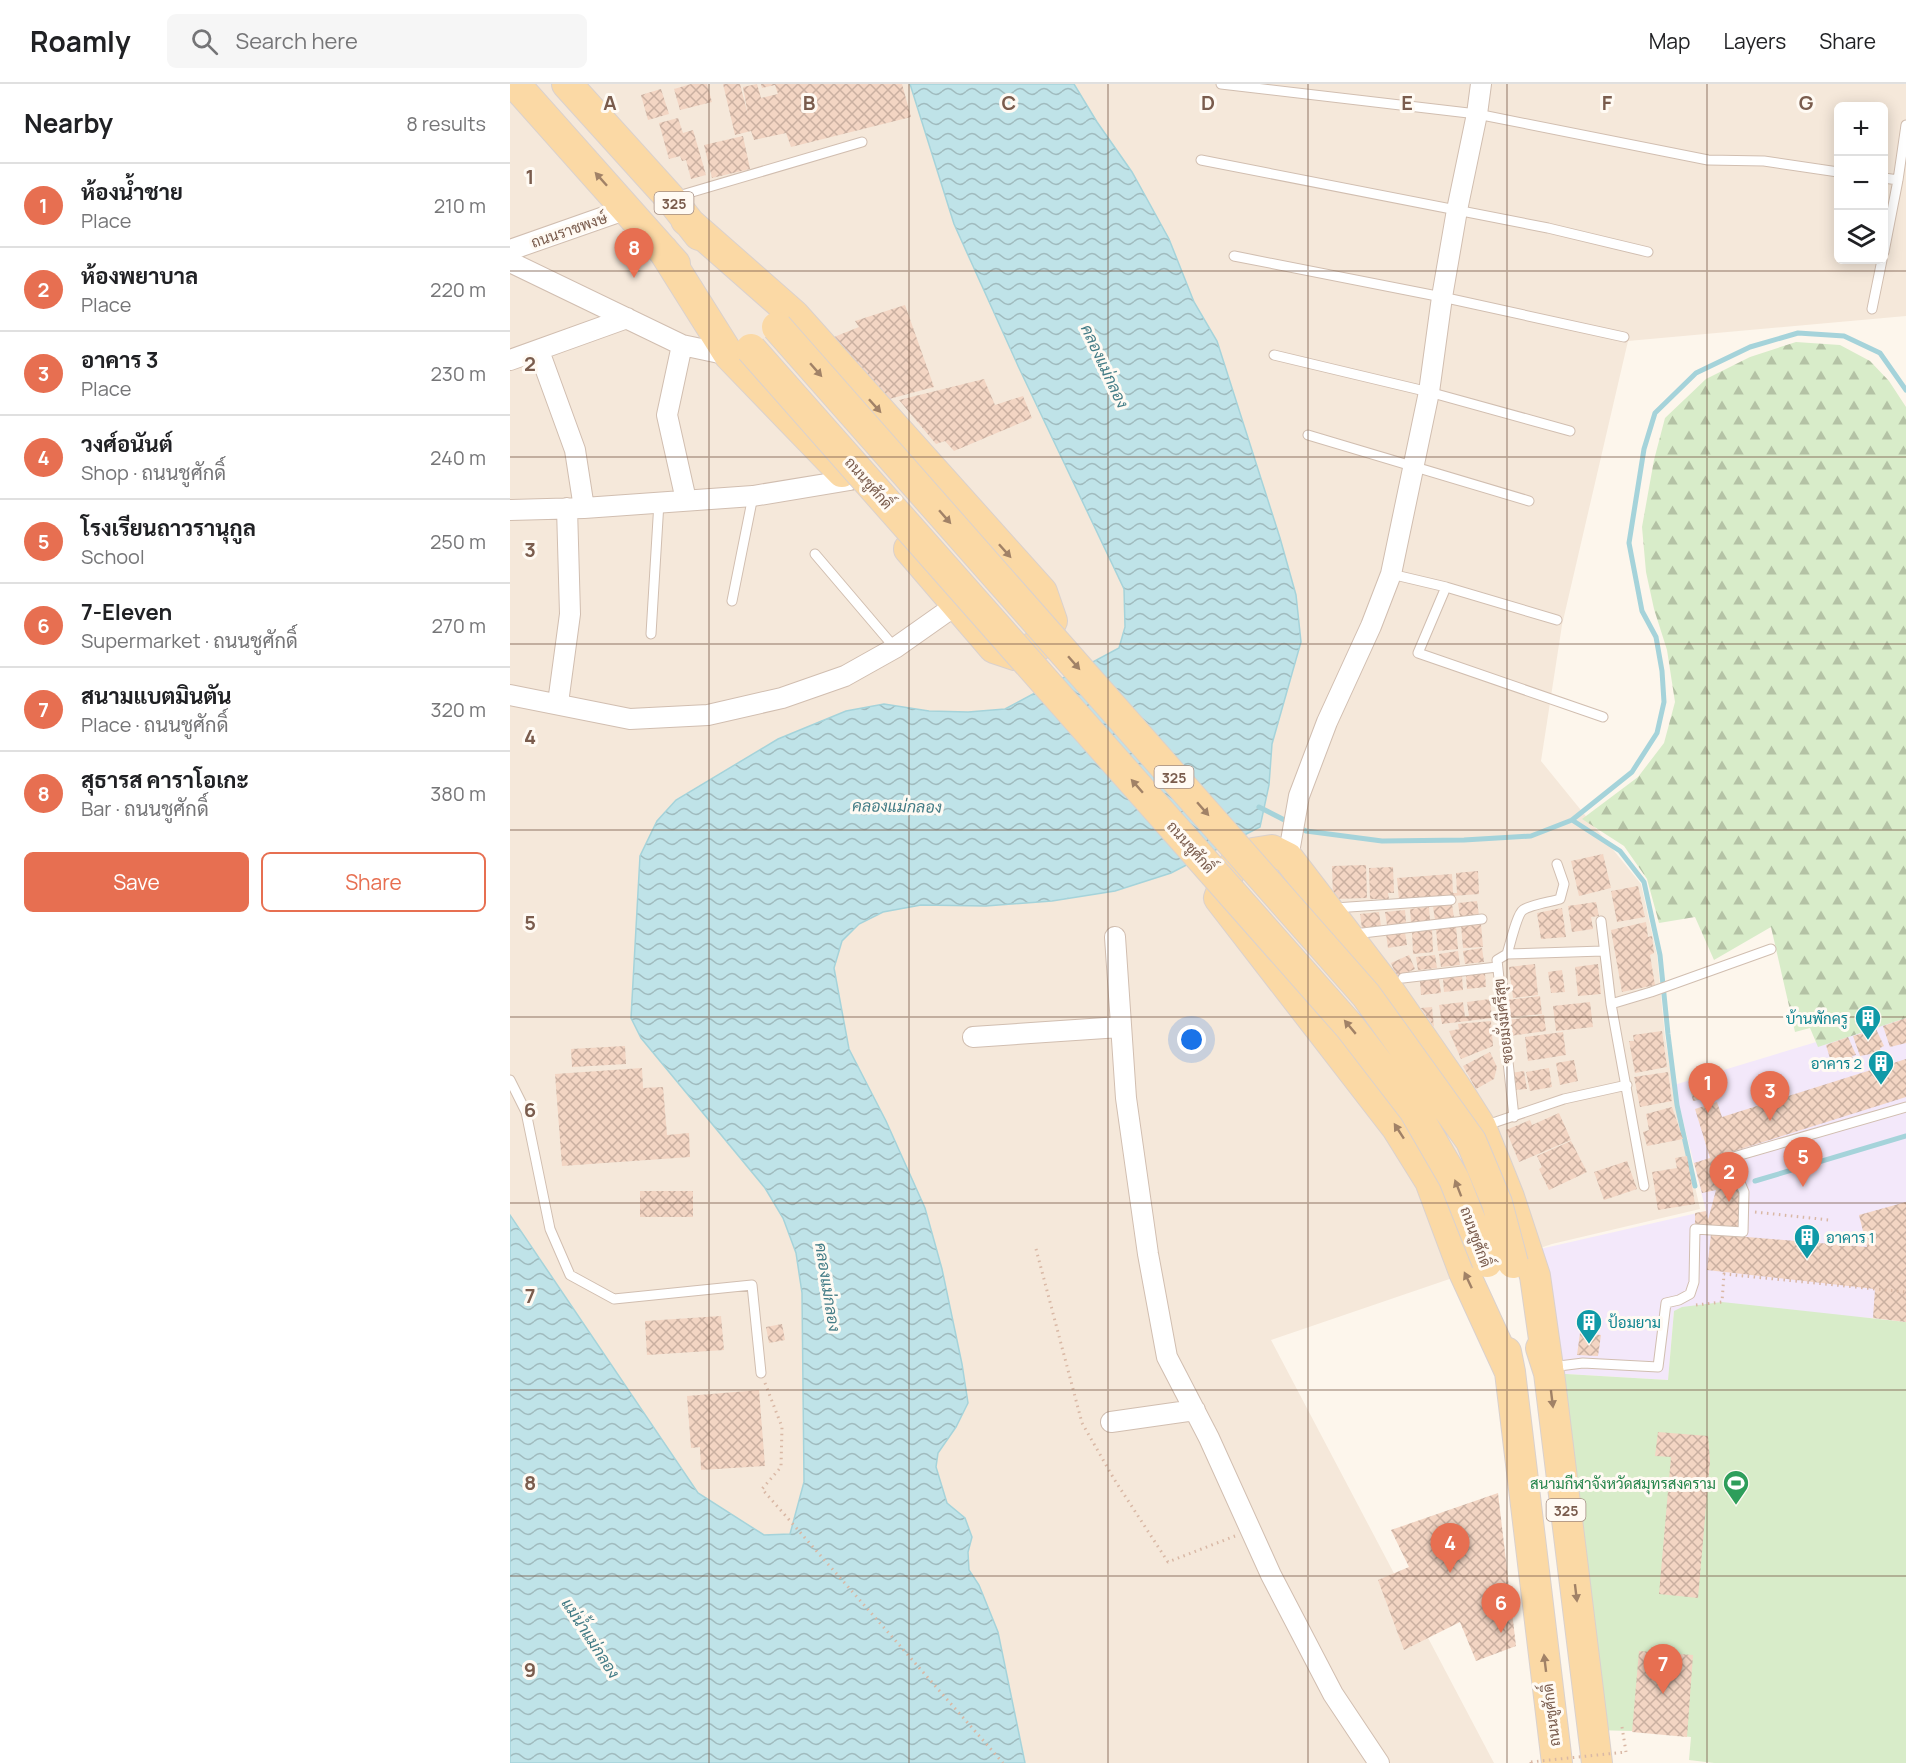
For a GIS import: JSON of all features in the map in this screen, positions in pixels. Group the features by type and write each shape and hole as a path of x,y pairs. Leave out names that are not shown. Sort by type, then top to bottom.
{"main road":[{"name":"ถนนชูศักดิ์","path":"515,84 663,250 740,352 1350,1027 1414,1110 1529,1314 1548,1367 1597,1763"},
{"name":"ถนนชูศักดิ์","path":"567,84 678,209 777,327 1366,995 1471,1141 1497,1203 1539,1763"},
{"path":"678,209 794,315 1042,592 1052,621 1039,645 1015,655 994,648 740,352"},
{"path":"1510,1372 1464,1272 1430,1181 1397,1128 1219,898 1231,867 1253,852 1289,849 1327,909 1383,982 1481,1127 1509,1197 1535,1276 1548,1367"}],"street":[{"path":"1289,849 1299,796 1327,722 1371,626 1391,574 1429,392 1442,297 1481,84"},
{"name":"ถนนราชพงษ์","path":"510,250 627,209"},
{"path":"510,262 682,345 740,352"},
{"path":"510,360 627,318"},
{"path":"682,345 667,415 686,500"},
{"path":"539,351 575,450 570,614 558,703"},
{"path":"510,510 753,496 850,480"},
{"path":"510,695 630,719 708,715 782,698 845,676 895,648 956,605"},
{"path":"1115,937 1126,1098 1148,1254 1167,1357 1195,1410 1271,1575 1333,1694 1379,1763"},
{"path":"973,1037 1120,1027"},
{"path":"1111,1422 1195,1410"}],"lane":[{"path":"1221,84 1254,86 1477,114 1708,160 1764,161 1834,171"},
{"path":"1888,231 1906,125"},
{"path":"678,209 862,142"},
{"path":"1201,160 1548,228 1648,252"},
{"path":"1888,179 1898,180"},
{"path":"1234,256 1442,297 1624,337"},
{"path":"1872,309 1881,264"},
{"path":"1274,355 1429,392 1570,431"},
{"path":"1308,435 1529,501"},
{"path":"732,601 753,496"},
{"path":"651,634 659,502"},
{"path":"815,554 895,648"},
{"path":"1391,574 1446,586 1557,620"},
{"path":"1446,586 1418,653 1603,717"},
{"name":"ซอยมั่งมีศรีสุข","path":"1514,1117 1497,960 1507,954 1517,918 1523,910 1560,899 1564,884 1557,864"},
{"path":"1327,909 1450,900"},
{"path":"1345,935 1482,918"},
{"path":"1600,921 1611,1004 1644,1186"},
{"path":"1611,1004 1771,949"},
{"path":"1507,954 1603,951"},
{"path":"1402,978 1497,967"},
{"path":"510,1080 526,1112 550,1229 570,1275 614,1299 752,1285 761,1373"},
{"path":"1481,1127 1564,1100 1627,1085"},
{"path":"1548,1367 1583,1363 1658,1367 1666,1303 1690,1294 1694,1282 1695,1229 1743,1232 1744,1192 1730,1158 1906,1107"}],"path":[{"path":"1744,1211 1828,1220"},
{"path":"1692,1305 1722,1302 1724,1274 1906,1292"},
{"path":"761,1373 782,1427 781,1467 762,1489 782,1509 1003,1763"},
{"path":"1539,1763 1626,1752 1622,1726"}],"shaded area":[{"path":"510,84 1906,84 1906,316 1628,341 1562,625 1541,761 1641,884 1657,955 1665,1037 1674,1091 1700,1209 1552,1244 1271,1340 1494,1763 510,1763"},
{"path":"1906,1015 1906,1322 1873,1318 1674,1311 1668,1380 1549,1373 1527,1252 1706,1211 1674,1085"}],"green space":[{"path":"1796,342 1840,345 1870,361 1889,381 1906,407 1906,1018 1818,1047 1810,1028 1795,1032 1771,927 1714,960 1695,917 1659,923 1647,879 1624,846 1582,819 1638,777 1664,743 1675,702 1667,650 1654,609 1646,572 1642,527 1654,460 1665,418 1706,379 1750,357"},
{"name":"สนามกีฬาจังหวัดสมุทรสงคราม","path":"1722,1302 1906,1322 1906,1763 1714,1763 1689,1760 1691,1737 1593,1730 1549,1373 1668,1380 1674,1311 1682,1307"}],"water":[{"path":"910,84 1074,84 1132,172 1169,239 1194,302 1217,341 1296,595 1301,642 1272,744 1269,785 1260,827 1171,873 1115,891 1052,901 986,906 921,905 883,912 859,924 842,941 834,968 849,1049 886,1121 925,1208 942,1269 968,1403 956,1427 938,1453 936,1467 947,1503 965,1518 972,1537 968,1552 969,1570 979,1585 998,1632 1025,1763 510,1763 510,1215 698,1493 764,1535 790,1534 804,1482 802,1293 796,1253 783,1218 765,1188 641,1038 631,1018 640,856 657,821 676,800 778,739 846,711 884,704 929,711 968,712 1005,709 1119,648 1125,627 1124,589 1019,368 954,224"}],"building":[{"path":"691,84 707,84 712,102 680,110 674,89"},
{"path":"723,84 740,84 748,115 743,87 757,84 761,98 778,94 775,85 762,88 761,84 902,84 911,117 791,147 786,133 754,140 751,131 735,135"},
{"path":"661,89 669,114 648,120 641,95"},
{"path":"678,118 683,133 693,130 706,175 691,179 686,160 682,161 680,156 669,159 659,123"},
{"path":"743,136 750,169 712,178 704,145"},
{"path":"905,305 934,387 889,399 834,337 859,327 855,321"},
{"path":"984,379 995,405 1023,396 1032,418 954,451 945,441 936,444 899,400"},
{"path":"1603,854 1611,888 1579,896 1571,861"},
{"path":"1366,865 1367,898 1333,899 1332,866"},
{"path":"1393,867 1394,893 1388,893 1389,899 1370,899 1369,868"},
{"path":"1478,871 1479,894 1399,900 1397,878 1452,874 1453,893 1457,893 1456,873"},
{"path":"1638,886 1645,917 1617,922 1611,891"},
{"path":"1477,901 1479,915 1460,917 1458,903"},
{"path":"1596,902 1599,916 1591,917 1593,929 1572,932 1568,906"},
{"path":"1452,904 1454,918 1435,920 1433,906"},
{"path":"1429,907 1430,920 1411,923 1410,909"},
{"path":"1562,908 1566,937 1541,939 1537,913"},
{"path":"1405,910 1406,923 1387,925 1385,912"},
{"path":"1379,912 1381,926 1362,928 1360,914"},
{"path":"1646,922 1648,937 1652,936 1654,953 1650,955 1655,985 1622,992 1611,930"},
{"path":"1481,924 1483,947 1463,948 1461,925"},
{"path":"1456,926 1458,949 1438,951 1436,928"},
{"path":"1432,929 1433,952 1413,954 1412,930"},
{"path":"1405,932 1407,945 1388,948 1386,934"},
{"path":"1482,948 1484,962 1465,964 1463,951"},
{"path":"1458,951 1460,965 1441,967 1439,954"},
{"path":"1409,955 1415,969 1397,977 1391,963"},
{"path":"1435,955 1437,968 1418,970 1416,957"},
{"path":"1535,964 1538,995 1513,998 1509,967"},
{"path":"1598,964 1601,994 1578,996 1575,967"},
{"path":"1562,970 1565,992 1551,993 1548,972"},
{"path":"1485,973 1486,987 1467,989 1466,976"},
{"path":"1462,976 1463,990 1444,992 1443,979"},
{"path":"1439,979 1441,993 1421,995 1420,981"},
{"path":"1540,996 1542,1014 1510,1017 1507,1000"},
{"path":"1490,999 1492,1018 1442,1024 1439,1005 1463,1002 1465,1017 1469,1016 1467,1002"},
{"path":"1590,1002 1593,1027 1556,1031 1553,1006"},
{"path":"1432,1007 1434,1027 1421,1008"},
{"path":"1544,1015 1546,1031 1510,1036 1508,1020"},
{"name":"บ้านพักครู","path":"1906,1018 1906,1043 1890,1047 1883,1026"},
{"path":"1491,1021 1493,1046 1461,1059 1449,1031 1459,1029 1458,1024"},
{"name":"บ้านพักครู","path":"1876,1029 1884,1046 1880,1048 1881,1052 1860,1056 1853,1036"},
{"path":"1662,1031 1667,1067 1635,1073 1629,1041 1634,1041 1633,1035"},
{"path":"1563,1032 1566,1055 1528,1061 1525,1037"},
{"name":"บ้านพักครู","path":"1848,1037 1856,1055 1852,1056 1853,1060 1832,1065 1826,1045"},
{"path":"625,1046 626,1064 572,1067 571,1049"},
{"path":"1490,1052 1497,1067 1494,1079 1476,1089 1463,1066"},
{"path":"1906,1059 1906,1097 1728,1153 1744,1192 1743,1232 1695,1229 1695,1213 1706,1211 1708,1220 1716,1190 1702,1193 1694,1163 1710,1158 1695,1109 1717,1102 1722,1117"},
{"path":"1574,1060 1578,1081 1560,1085 1556,1063"},
{"path":"642,1068 643,1088 663,1087 667,1135 689,1133 690,1157 562,1166 555,1074"},
{"path":"1549,1068 1552,1087 1530,1091 1526,1072"},
{"path":"1524,1071 1527,1089 1514,1090 1511,1073"},
{"path":"1668,1072 1672,1101 1640,1107 1634,1077"},
{"path":"1703,1080 1703,1082 1708,1081 1710,1088 1706,1089 1709,1098 1693,1101 1689,1084"},
{"path":"1672,1107 1683,1139 1647,1146 1643,1132 1649,1130 1646,1114"},
{"path":"1559,1113 1571,1140 1519,1162 1506,1130 1530,1120 1532,1125"},
{"path":"1571,1141 1587,1172 1549,1190 1539,1169 1542,1167 1537,1156"},
{"path":"1687,1156 1695,1204 1658,1210 1652,1172 1677,1168 1675,1158"},
{"path":"1627,1161 1637,1189 1604,1200 1594,1172"},
{"path":"640,1191 693,1191 693,1217 640,1217"},
{"name":"อาคาร 1","path":"1906,1202 1906,1322 1873,1318 1875,1289 1707,1270 1711,1234 1867,1247 1859,1215"},
{"path":"721,1316 724,1350 647,1355 645,1321"},
{"path":"782,1324 785,1340 769,1343 766,1327"},
{"name":"ป้อมยาม","path":"1580,1333 1601,1335 1598,1356 1577,1355"},
{"path":"759,1390 765,1466 701,1470 700,1447 691,1448 687,1396"},
{"path":"1658,1432 1708,1436 1710,1461 1698,1598 1659,1594 1671,1457 1655,1456"},
{"path":"1498,1493 1516,1646 1476,1661 1460,1622 1404,1650 1378,1580 1409,1567 1391,1530"},
{"path":"1639,1651 1693,1655 1687,1737 1632,1732"}],"waterway":[{"path":"1259,807 1306,831 1382,841 1531,836 1572,820 1632,772 1657,733 1664,702 1662,671 1656,637 1642,611 1629,543 1644,449 1655,413 1696,373 1750,347 1798,333 1844,336 1880,353 1906,390"},
{"path":"1572,820 1620,851 1644,882 1660,955 1677,1105 1695,1186"},
{"path":"1755,1181 1906,1136"}],"place":[{"name":"สุธารส คาราโอเกะ","path":"634,278"},
{"name":"บ้านพักครู","path":"1868,1041"},
{"name":"อาคาร 2","path":"1881,1086"},
{"name":"ห้องน้ำชาย","path":"1708,1113"},
{"name":"อาคาร 3","path":"1770,1121"},
{"name":"โรงเรียนถาวรานุกูล","path":"1803,1187"},
{"name":"ห้องพยาบาล","path":"1729,1202"},
{"name":"อาคาร 1","path":"1807,1260"},
{"name":"ป้อมยาม","path":"1589,1345"},
{"name":"สนามกีฬาจังหวัดสมุทรสงคราม","path":"1736,1506"},
{"name":"วงศ์อนันต์","path":"1450,1573"},
{"name":"7-Eleven","path":"1501,1633"},
{"name":"สนามแบตมินตัน","path":"1663,1694"}],"water label":[{"name":"คลองแม่กลอง","path":"1105,366"},
{"name":"คลองแม่กลอง","path":"897,806"},
{"name":"คลองแม่กลอง","path":"828,1287"},
{"name":"แม่น้ำแม่กลอง","path":"591,1638"}]}
